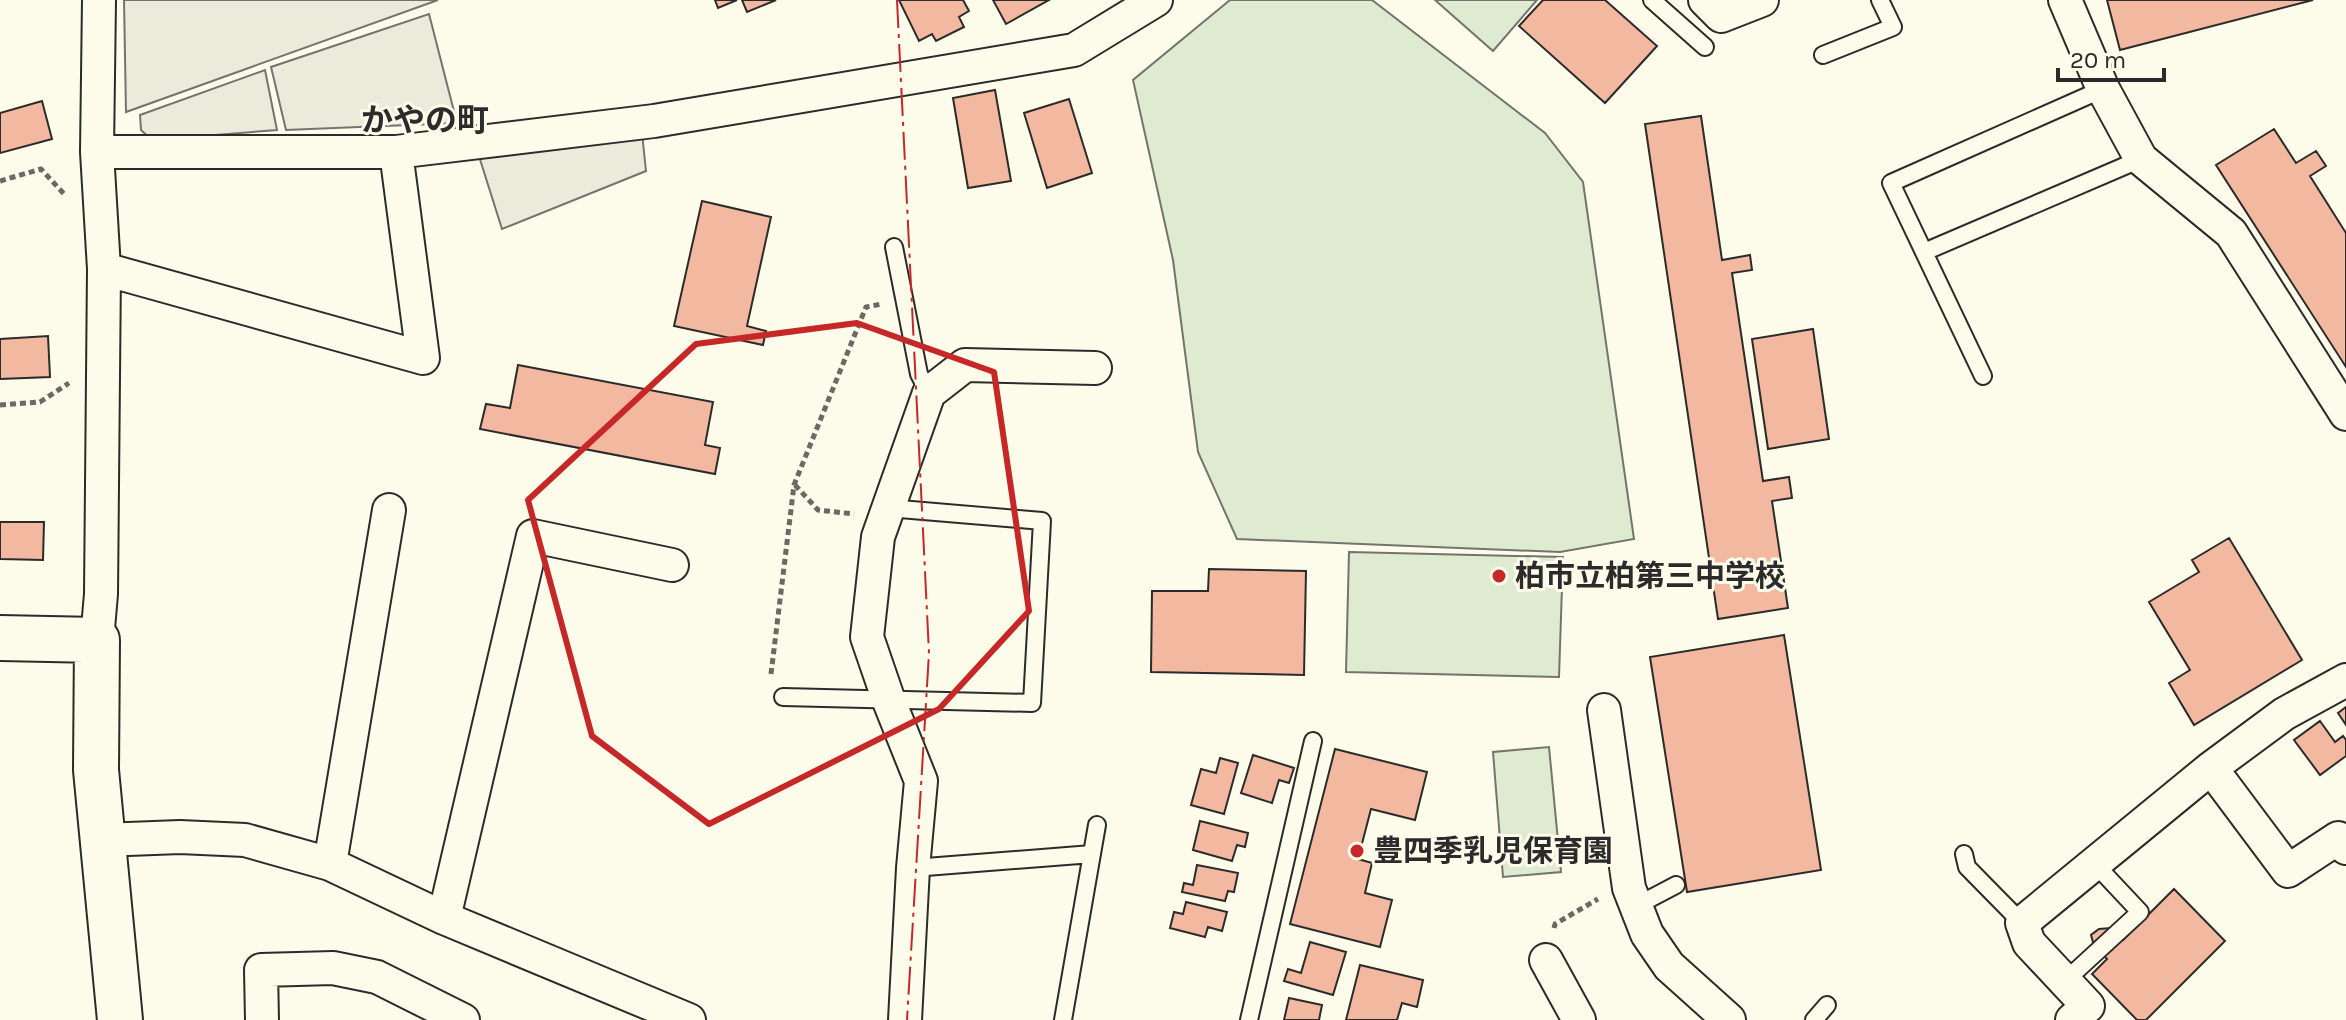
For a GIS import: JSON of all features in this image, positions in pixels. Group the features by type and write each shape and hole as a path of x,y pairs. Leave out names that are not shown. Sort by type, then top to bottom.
{"street":[{"path":"99,0 97,152 104,269 96,770 120,1020"},
{"path":"97,152 396,152 654,121 1074,50 1156,0"},
{"path":"1705,0 1721,16 1762,0"},
{"path":"2065,0 2103,89 2141,159 2231,233 2346,414"},
{"path":"104,269 423,358 396,152"},
{"path":"905,1020 921,781 867,637 878,537 929,393 965,365 1095,368"},
{"path":"330,864 389,510"},
{"path":"444,918 533,536 672,565"},
{"path":"0,638 97,640"},
{"path":"2072,1020 2088,1006 2029,943 2022,923 2211,768 2284,714 2346,680"},
{"path":"1604,710 1629,888 1647,934 1669,966 1729,1020"},
{"path":"2211,768 2288,871 2338,838 2346,848"},
{"path":"102,840 180,837 245,840 330,864 444,918 689,1020"},
{"path":"1546,960 1579,1020"},
{"path":"262,1020 261,970 333,968 377,977 458,1019"}],"lane":[{"path":"1652,0 1705,47"},
{"path":"1823,55 1893,27 1880,0"},
{"path":"1983,376 1891,183 2103,89"},
{"path":"1924,252 2141,159"},
{"path":"894,247 919,374 929,393"},
{"path":"783,697 1032,703 1042,521 887,512"},
{"path":"1249,1020 1313,741"},
{"path":"1063,1020 1097,825"},
{"path":"913,868 1092,854"},
{"path":"1964,854 1967,867 2022,923"},
{"path":"2065,981 2140,912 2094,863"},
{"path":"1636,906 1676,885"},
{"path":"1814,1020 1827,1005"}],"path":[{"path":"0,181 41,169 69,200"},
{"path":"783,697 769,697 794,485 866,307 905,300"},
{"path":"0,405 40,402 69,383 69,368"},
{"path":"794,485 818,510 887,512"},
{"path":"1546,960 1555,924 1604,896"}],"highlighted area":[{"path":"857,323 994,372 1029,611 939,709 709,824 592,736 528,500 696,344"}],"green space":[{"path":"1230,0 1372,0 1545,133 1583,182 1634,539 1560,552 1237,539 1198,452 1173,260 1133,80"},
{"path":"1435,0 1537,0 1493,51"},
{"path":"1349,552 1563,557 1559,677 1346,672"},
{"path":"1549,747 1561,872 1503,877 1493,752"}],"shaded area":[{"path":"124,0 438,0 126,112"},
{"path":"429,14 457,123 286,130 271,67"},
{"path":"265,70 277,130 152,140 141,130 140,115"},
{"path":"642,133 646,171 502,229 478,153"}],"building":[{"path":"715,0 737,0 718,8"},
{"path":"742,0 776,0 747,12"},
{"path":"899,0 963,0 969,11 959,17 964,27 936,41 932,34 919,41"},
{"path":"993,0 1049,0 1006,24"},
{"path":"1543,0 1605,0 1657,46 1605,103 1519,26"},
{"path":"2107,0 2313,0 2120,50"},
{"path":"995,90 1011,181 968,188 953,98"},
{"path":"1069,99 1092,173 1047,188 1024,113"},
{"path":"42,101 52,139 0,153 0,113"},
{"path":"1701,116 1722,260 1750,255 1752,270 1732,273 1763,481 1789,477 1792,498 1772,501 1788,608 1718,619 1645,124"},
{"path":"2274,129 2296,163 2316,151 2326,166 2310,176 2346,233 2346,367 2216,165"},
{"path":"702,201 771,217 747,326 766,331 763,345 674,326"},
{"path":"1813,329 1829,439 1768,449 1752,339"},
{"path":"48,336 50,377 0,379 0,339"},
{"path":"518,365 713,402 705,445 720,448 715,474 480,429 486,404 510,408"},
{"path":"0,522 44,522 43,560 0,559"},
{"path":"2229,538 2302,660 2194,725 2169,683 2190,670 2149,602 2199,572 2192,560"},
{"path":"1209,569 1306,571 1304,675 1151,672 1152,591 1208,591"},
{"path":"1784,635 1821,870 1687,892 1650,657"},
{"path":"2346,707 2346,725 2338,713"},
{"path":"2320,721 2335,742 2343,736 2346,740 2346,756 2320,775 2294,740"},
{"path":"1335,749 1427,772 1415,820 1371,809 1358,859 1372,863 1365,893 1392,900 1380,947 1290,924"},
{"path":"1253,755 1294,768 1289,783 1279,780 1272,803 1241,793"},
{"path":"1220,758 1238,763 1224,814 1191,805 1201,769 1216,773"},
{"path":"1200,821 1248,833 1245,847 1237,845 1232,861 1193,850"},
{"path":"1197,865 1238,873 1234,892 1228,891 1225,901 1182,892 1184,883 1193,885"},
{"path":"2174,889 2225,941 2146,1020 2137,1020 2092,974 2107,959 2094,946 2091,935 2099,929 2111,928 2123,940"},
{"path":"1186,902 1227,912 1222,931 1208,927 1205,937 1170,928 1174,912 1183,914"},
{"path":"1310,942 1346,952 1333,995 1284,981 1288,969 1301,973"},
{"path":"1360,965 1423,980 1417,1007 1402,1003 1397,1020 1346,1020"},
{"path":"1289,998 1322,1005 1319,1020 1284,1020"}],"power":[{"path":"897,0 929,653 907,1020"}],"place":[{"name":"柏市立柏第三中学校","path":"1499,576"},
{"name":"豊四季乳児保育園","path":"1357,851"}],"district":[{"name":"かやの町","path":"425,120"}]}
